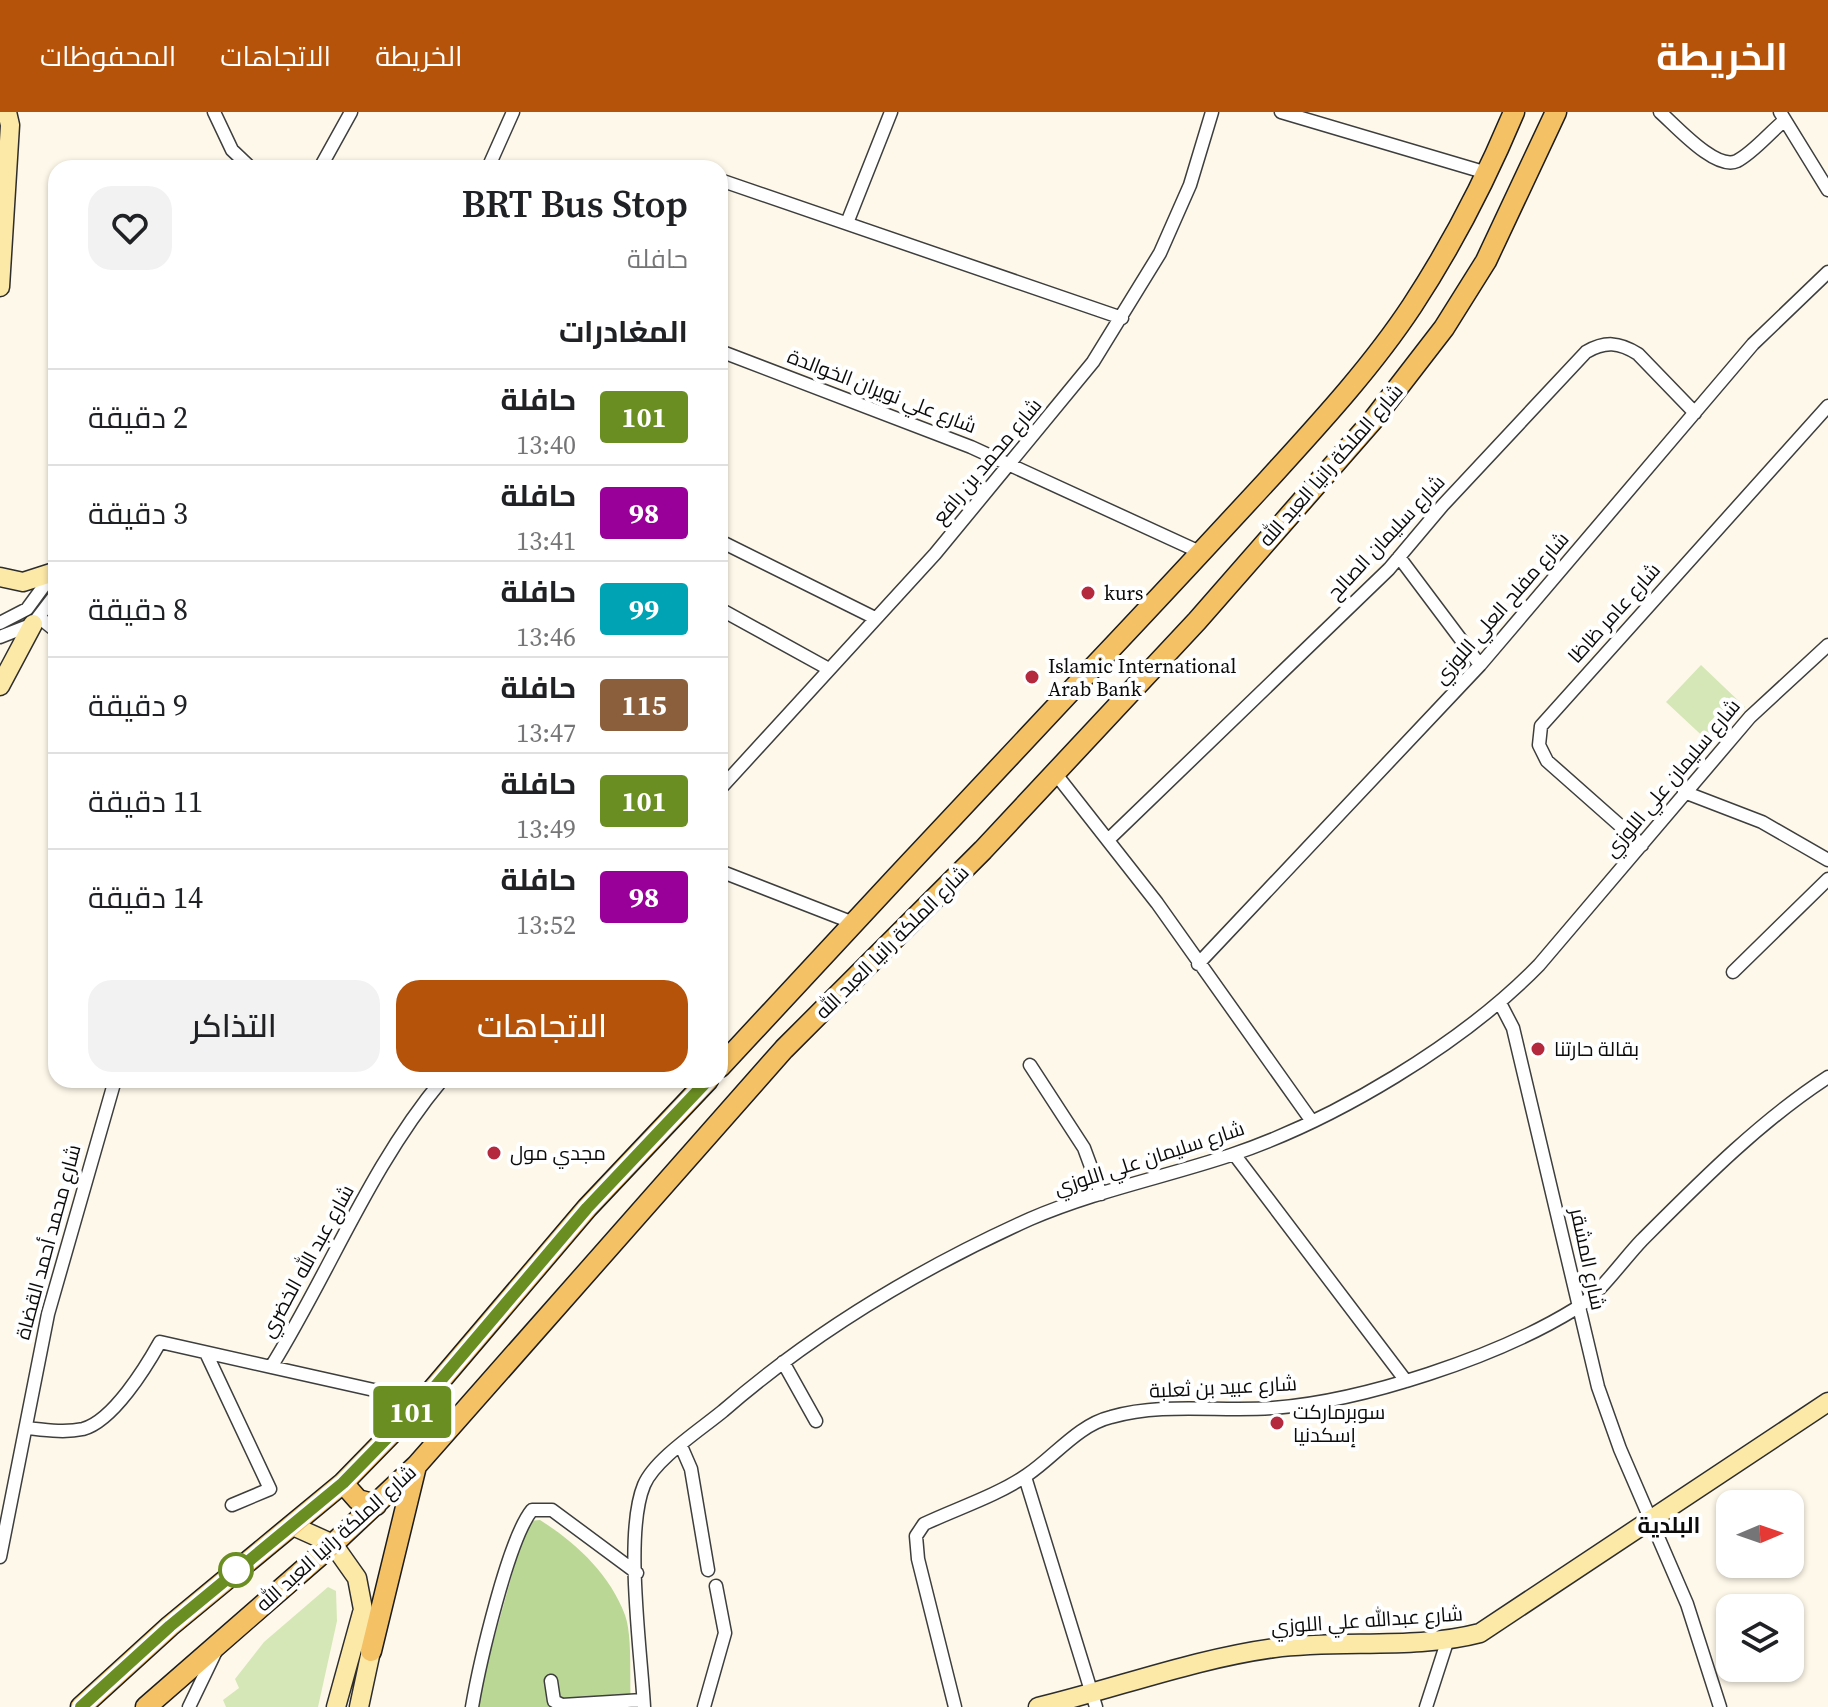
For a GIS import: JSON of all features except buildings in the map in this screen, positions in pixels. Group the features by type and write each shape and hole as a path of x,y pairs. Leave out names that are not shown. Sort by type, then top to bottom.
{"main road":[{"name":"شارع الملكة رانيا العبد الله","path":"728,1058 851,922 901,875 1316,427 1411,307 1487,173 1514,112"},
{"name":"شارع الملكة رانيا العبد الله","path":"146,1707 333,1544 416,1466 784,1049 896,940 1197,621 1373,420 1444,328 1486,261 1556,112"},
{"name":"شارع الملكة رانيا العبد الله","path":"81,1707 170,1626 343,1483 423,1401 587,1208 700,1088"},
{"path":"371,1651 416,1466"},
{"path":"343,1483 358,1500 376,1505"}],"street":[{"path":"214,112 232,150 243,160"},
{"path":"492,160 513,112"},
{"path":"847,223 891,112"},
{"name":"شارع محمد بن رافع","path":"728,780 1010,466 1067,397 1122,318 1171,229 1190,185 1212,112"},
{"path":"1281,112 1487,173"},
{"path":"1660,112 1710,156 1726,163 1736,161 1782,116 1828,190"},
{"path":"324,160 346,113"},
{"path":"0,287 10,125 3,114"},
{"path":"728,183 1122,318"},
{"name":"شارع مفلح العلي اللوزي","path":"1198,964 1480,665 1753,344 1828,272"},
{"name":"شارع سليمان الصالح","path":"1109,839 1399,557 1586,352 1612,343 1638,354 1695,413"},
{"name":"شارع علي نويران الخوالدة","path":"728,354 923,427 1149,526 1202,553"},
{"name":"شارع عامر ظاظا","path":"1642,845 1547,761 1539,745 1541,726 1828,406"},
{"path":"728,545 875,618"},
{"path":"1399,557 1480,665"},
{"path":"0,577 23,582 48,573"},
{"path":"0,623 27,609 48,580"},
{"path":"0,686 48,605"},
{"path":"728,613 827,668"},
{"path":"37,621 48,627"},
{"path":"0,637 37,621"},
{"name":"شارع سليمان علي اللوزي","path":"644,1704 636,1516 643,1489 655,1468 783,1362 885,1291 1032,1218 1234,1154 1311,1120 1364,1094 1500,1003 1539,965 1770,695 1828,645"},
{"path":"1055,773 1109,839 1311,1120"},
{"path":"1684,792 1762,822 1828,860"},
{"path":"728,874 851,922"},
{"path":"1733,972 1828,879"},
{"name":"شارع المشقر","path":"1500,1003 1513,1028 1598,1387 1687,1604 1720,1707"},
{"path":"1030,1065 1084,1148 1101,1194"},
{"name":"شارع عبيد بن ثعلبة","path":"955,1707 918,1559 916,1536 924,1524 1025,1477 1074,1436 1107,1417 1149,1410 1274,1408 1406,1381 1503,1344 1577,1308 1705,1179 1762,1127 1828,1077"},
{"name":"شارع محمد أحمد القضاة","path":"0,1557 51,1300 113,1088"},
{"name":"شارع عبد الله الخضري","path":"27,1428 74,1430 93,1425 133,1384 160,1342 271,1367 312,1300 395,1141 436,1088"},
{"path":"1234,1154 1406,1381"},
{"path":"207,1355 270,1489 232,1505"},
{"path":"783,1362 816,1421"},
{"path":"271,1367 423,1401"},
{"name":"شارع عبدالله علي اللوزي","path":"1038,1707 1094,1700 1214,1659 1266,1649 1329,1642 1448,1639 1488,1630 1828,1402"},
{"path":"681,1446 691,1469 708,1570"},
{"path":"1025,1477 1094,1700"},
{"path":"472,1707 509,1565 523,1524 532,1510 552,1510 637,1573"},
{"path":"293,1526 333,1544 353,1569 371,1651 359,1707"},
{"path":"704,1707 725,1633 716,1586"},
{"path":"336,1707 364,1608"},
{"path":"1426,1707 1448,1639"},
{"path":"189,1707 220,1642"},
{"path":"551,1681 554,1701 562,1705 644,1704"}],"green space":[{"path":"1701,665 1745,707 1711,744 1666,702"},
{"path":"540,1520 590,1560 618,1600 629,1635 631,1707 475,1707 525,1528 529,1521"},
{"path":"328,1587 336,1591 337,1621 318,1707 226,1707 223,1700 239,1688 235,1679 264,1642"}],"bus line":[{"name":"101","path":"81,1707 170,1626 343,1483 423,1401 587,1208 700,1088"}],"place":[{"name":"kurs","path":"1088,593"},
{"name":"Islamic International Arab Bank","path":"1032,677"},
{"name":"بقالة حارتنا","path":"1538,1049"},
{"name":"مجدي مول","path":"494,1153"},
{"name":"سوبرماركت إسكدنيا","path":"1277,1423"}],"district":[{"name":"البلدية","path":"1669,1525"}]}
